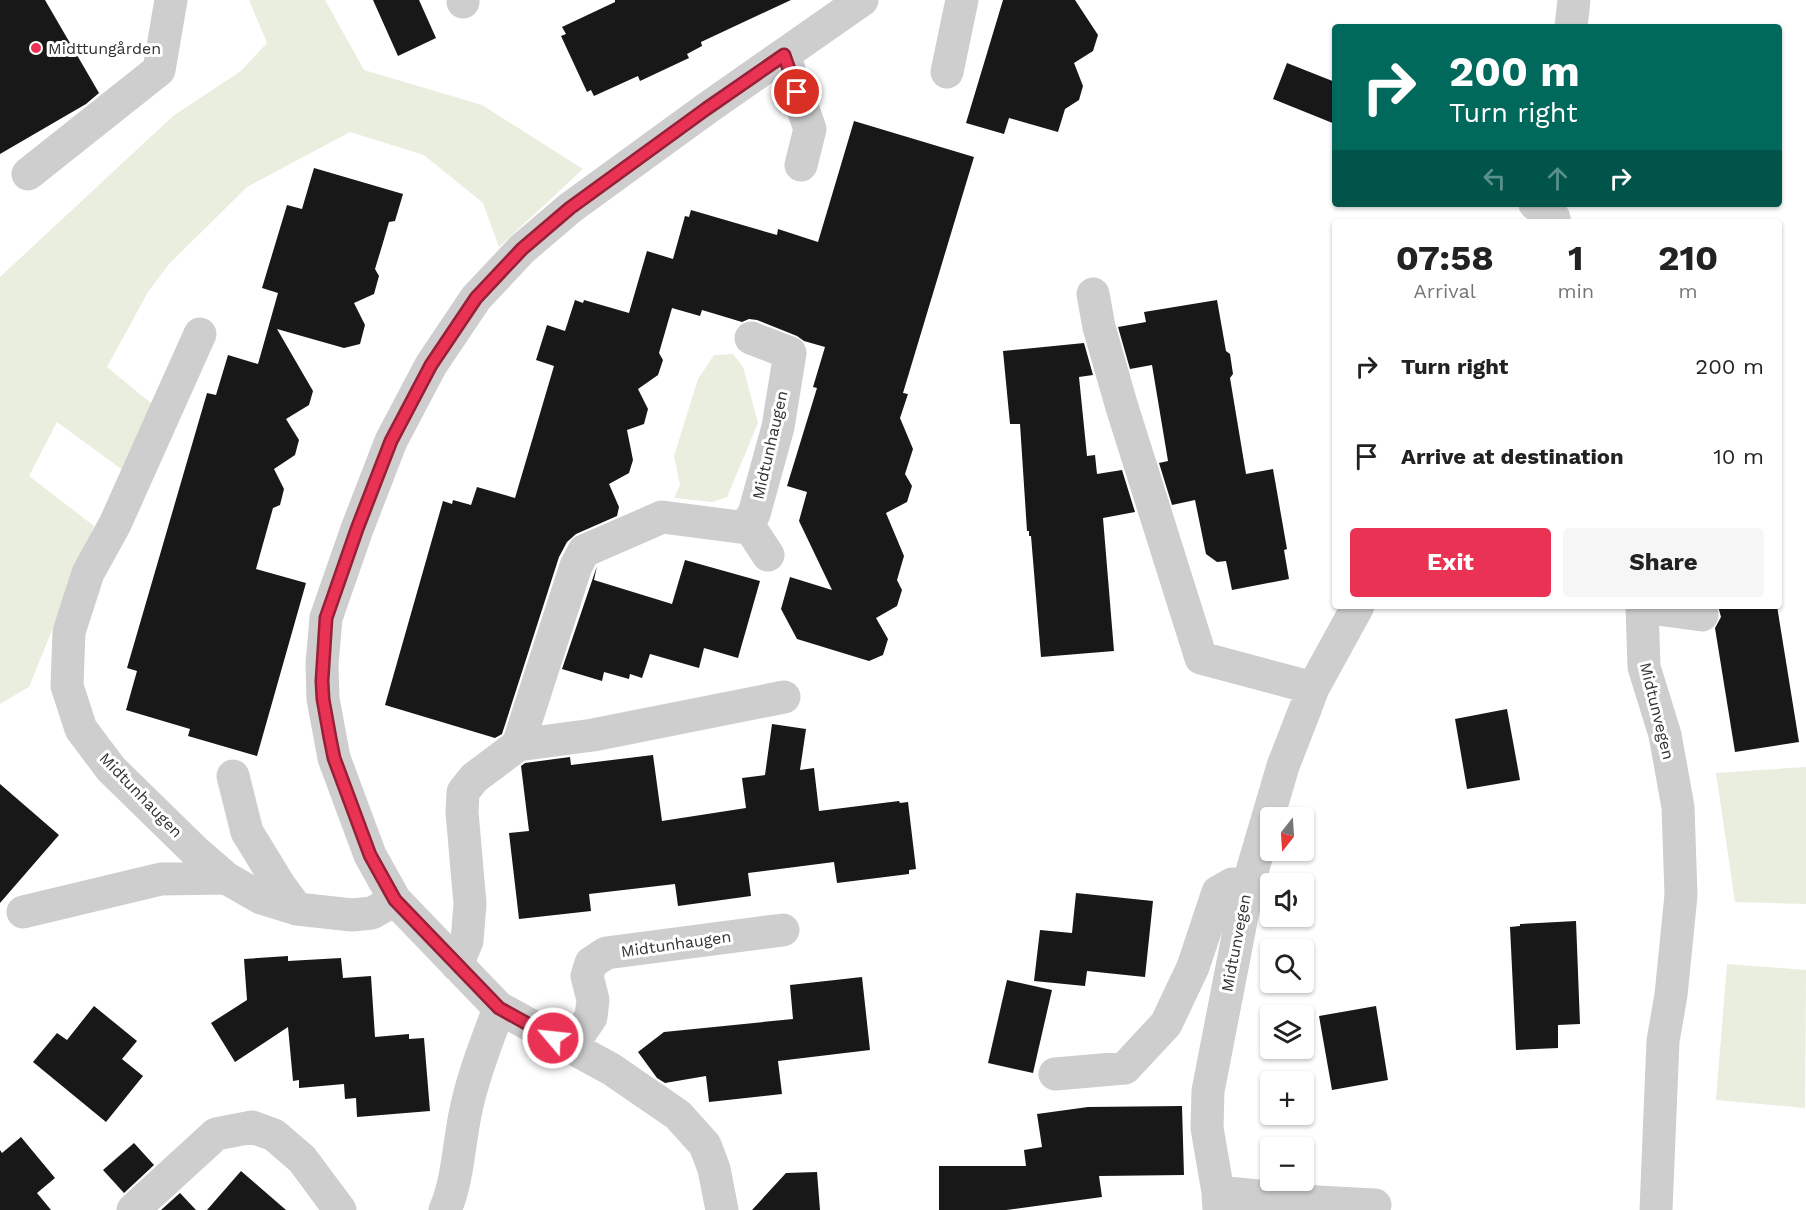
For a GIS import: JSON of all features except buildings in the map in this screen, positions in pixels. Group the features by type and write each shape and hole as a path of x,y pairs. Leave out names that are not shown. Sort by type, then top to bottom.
{"street":[{"path":"28,174 159,70 171,0"},
{"path":"722,1210 714,1169 705,1145 678,1115 611,1069 499,1008 395,900 370,855 334,758 323,699 322,664 326,618 391,441 431,365 476,298 522,249 570,208 862,0"},
{"path":"947,72 962,0"},
{"path":"1571,24 1574,0"},
{"path":"784,55 810,129 801,165"},
{"path":"1093,294 1099,327 1121,404 1201,658 1313,688"},
{"name":"Midtunhaugen","path":"201,333 115,524 88,573 69,632 67,686 81,729 111,769 196,852 226,878 261,898 297,909 352,915 372,914 395,900"},
{"name":"Midtunhaugen","path":"747,523 754,514 778,427 789,353 751,338"},
{"path":"518,745 576,566 584,550 662,517 739,527 747,523 768,555"},
{"name":"Midtunvegen","path":"1356,609 1313,688 1283,766 1248,885 1208,1091 1207,1128 1219,1201 1375,1205"},
{"name":"Midtunvegen","path":"1642,609 1644,667 1665,735 1678,807 1681,895 1671,995 1663,1041 1656,1210"},
{"path":"1657,609 1702,615"},
{"path":"457,965 467,941 470,903 463,792 474,778 518,745 593,735 784,697"},
{"path":"233,776 247,832 297,909"},
{"path":"23,912 162,879 226,878"},
{"path":"1055,1074 1125,1068 1166,1024 1192,967 1218,892 1232,884 1248,885"},
{"name":"Midtunhaugen","path":"571,1047 591,1017 592,1000 587,976 591,963 606,953 783,930"},
{"path":"445,1210 466,1108 499,1008"},
{"path":"133,1210 216,1134 252,1126 274,1135 302,1159 340,1210"}],"shaded area":[{"path":"249,0 325,0 364,70 482,105 583,169 499,247 483,203 424,155 350,132 247,187 169,264 148,292 107,367 157,408 124,471 57,422 29,476 94,526 29,687 0,704 0,277 173,116 241,71 267,43"},
{"path":"733,354 743,367 758,423 727,497 712,502 674,498 680,485 674,456 698,379 714,355"},
{"path":"1806,767 1806,904 1735,902 1716,773"},
{"path":"1727,964 1806,970 1805,1108 1716,1100"}],"place":[{"name":"Midttungården","path":"36,48"}],"route":[{"path":"553,1038 499,1008 395,900 370,855 334,758 330,738 322,681 326,618 391,441 431,365 476,298 522,249 570,208 784,55 797,92"}]}
